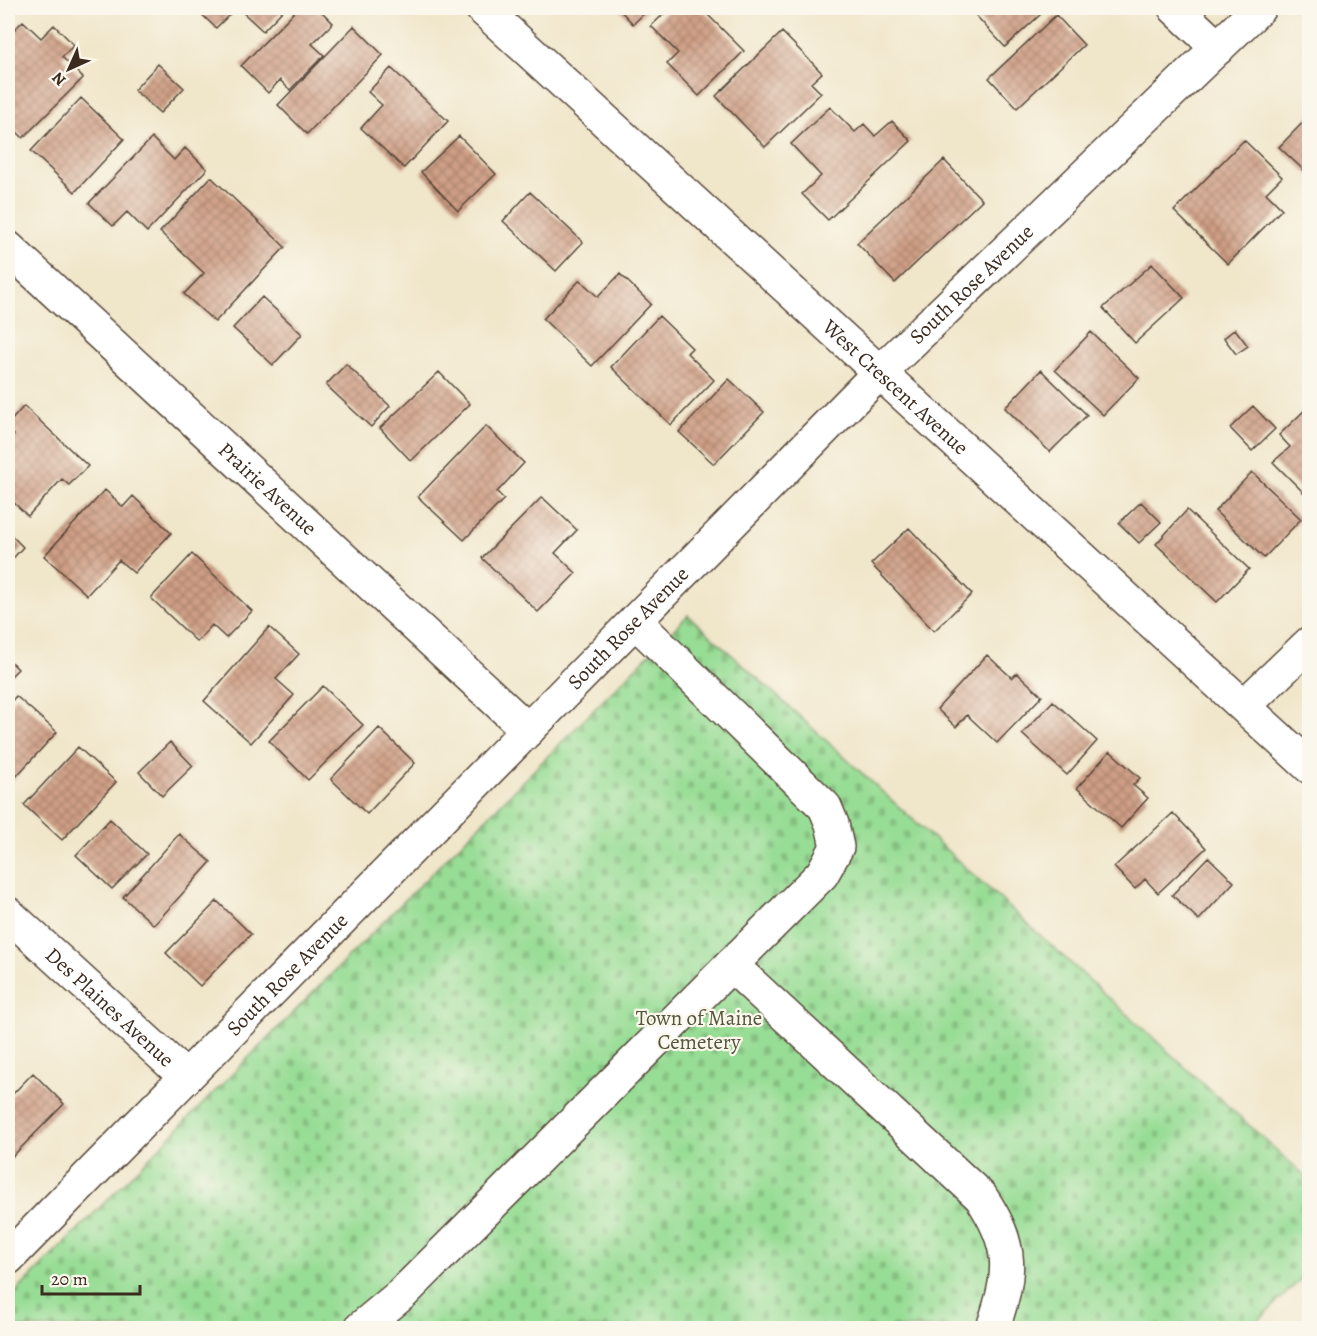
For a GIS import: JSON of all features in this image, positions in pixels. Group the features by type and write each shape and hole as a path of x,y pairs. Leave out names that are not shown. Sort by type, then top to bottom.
{"street":[{"name":"West Crescent Avenue","path":"482,8 1310,767"},
{"path":"1175,8 1218,48"},
{"name":"South Rose Avenue","path":"10,1250 186,1077 880,372 1258,8"},
{"name":"Prairie Avenue","path":"8,248 528,730"},
{"path":"362,1329 403,1293 822,874 837,847 832,824 825,807 635,621"},
{"path":"1244,706 1310,643"},
{"name":"Des Plaines Avenue","path":"8,914 186,1077"},
{"path":"731,965 981,1197 996,1219 1005,1244 1007,1269 1002,1300 993,1329"}],"green space":[{"name":"Town of Maine Cemetery","path":"688,615 1309,1180 1309,1271 1251,1328 8,1328 8,1300"}],"building":[{"path":"195,8 236,8 216,28"},
{"path":"238,8 285,8 263,31"},
{"path":"298,8 318,8 333,23 312,44 324,55 290,90 280,80 268,93 241,66"},
{"path":"618,8 650,8 633,24"},
{"path":"670,8 701,8 744,51 699,96 667,64 678,53 651,26"},
{"path":"969,8 1035,8 1041,14 1005,47"},
{"path":"1056,15 1084,45 1017,108 989,78"},
{"path":"23,21 41,38 54,25 74,45 62,57 83,78 23,138 8,123 8,36"},
{"path":"354,26 383,55 307,134 278,105"},
{"path":"782,32 822,73 811,83 821,93 765,147 716,96"},
{"path":"158,64 184,88 160,113 134,90"},
{"path":"391,68 448,121 404,168 361,128 382,105 368,92"},
{"path":"81,98 124,139 75,192 31,151"},
{"path":"830,107 855,132 864,124 875,136 892,121 911,141 828,220 802,194 821,176 791,144"},
{"path":"1310,115 1310,176 1279,147"},
{"path":"459,136 496,174 458,211 421,172"},
{"path":"152,138 174,160 185,148 207,169 147,232 127,212 113,226 89,203"},
{"path":"1244,140 1282,177 1266,193 1282,209 1228,264 1174,211"},
{"path":"944,160 982,200 895,283 857,243"},
{"path":"211,177 285,247 215,322 184,294 204,273 160,232"},
{"path":"530,192 583,242 556,271 503,221"},
{"path":"1152,264 1184,298 1135,343 1103,308"},
{"path":"620,274 651,304 592,366 543,319 580,280 598,297"},
{"path":"262,297 302,334 273,365 233,328"},
{"path":"659,316 692,348 687,353 714,380 671,425 611,367"},
{"path":"1235,329 1248,346 1236,354 1224,338"},
{"path":"1091,332 1139,378 1103,415 1055,370"},
{"path":"346,364 390,406 371,427 326,385"},
{"path":"1041,370 1087,415 1050,452 1005,408"},
{"path":"439,372 470,404 411,461 380,428"},
{"path":"729,379 764,412 714,464 679,432"},
{"path":"1310,405 1310,499 1273,462 1290,447 1279,435"},
{"path":"24,406 88,466 69,485 62,479 28,516 10,499 8,501 8,441 14,435 8,429 8,424"},
{"path":"1253,406 1275,429 1252,451 1230,428"},
{"path":"486,426 524,463 497,492 504,499 464,540 418,497"},
{"path":"1252,472 1301,519 1264,558 1215,511"},
{"path":"105,490 123,507 133,496 171,533 134,573 119,560 87,595 44,556"},
{"path":"542,497 577,530 555,553 576,573 538,612 482,558"},
{"path":"1141,502 1161,522 1139,543 1119,523"},
{"path":"1187,510 1249,569 1217,602 1156,544"},
{"path":"909,528 972,594 934,631 871,564"},
{"path":"8,532 23,547 8,564"},
{"path":"192,554 252,611 226,638 212,625 197,642 151,598"},
{"path":"269,627 299,654 276,679 294,695 251,743 204,701"},
{"path":"987,655 1012,678 1017,673 1042,696 997,743 967,715 956,727 937,709"},
{"path":"8,659 18,669 8,679"},
{"path":"323,686 363,725 308,780 269,741"},
{"path":"16,696 57,732 11,782 8,778 8,705"},
{"path":"1053,701 1097,741 1067,775 1022,734"},
{"path":"379,728 415,763 367,814 331,779"},
{"path":"170,742 193,766 162,796 139,772"},
{"path":"78,747 116,782 62,840 24,805"},
{"path":"1110,751 1140,778 1133,785 1148,798 1121,828 1077,788"},
{"path":"1173,813 1206,848 1158,893 1145,879 1135,889 1114,867"},
{"path":"110,819 147,854 112,889 76,855"},
{"path":"179,834 211,862 154,925 123,897"},
{"path":"1208,857 1234,882 1199,920 1172,895"},
{"path":"217,901 251,934 200,986 166,953"},
{"path":"33,1073 64,1104 11,1158 8,1155 8,1099"}]}
